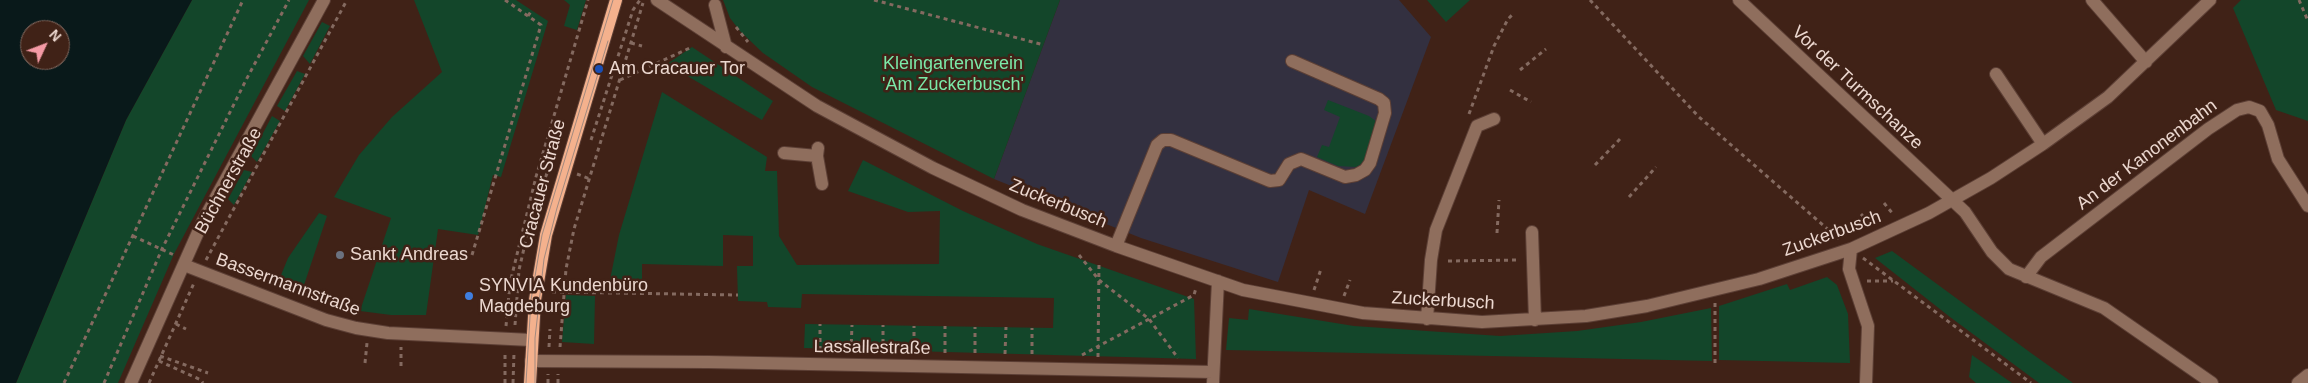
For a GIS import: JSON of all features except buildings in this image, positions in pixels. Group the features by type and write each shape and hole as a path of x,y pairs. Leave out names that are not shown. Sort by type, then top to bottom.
{"main road":[{"name":"Cracauer Straße","path":"530,383 537,280 546,234 616,0"}],"street":[{"name":"Büchnerstraße","path":"131,383 203,221 324,0"},
{"name":"Zuckerbusch","path":"657,0 817,106 933,168 1022,210 1116,246 1243,290 1374,315 1482,322 1586,316 1655,304 1759,279 1851,249 1952,200 1991,178 2043,144 2108,98 2210,0"},
{"name":"Vor der Turmschanze","path":"1739,0 1952,200"},
{"path":"2092,0 2146,62"},
{"path":"715,5 726,46"},
{"path":"1116,246 1157,145 1163,140 1171,140 1270,181 1278,180 1289,164 1301,159 1345,177 1356,176 1365,170 1370,163 1385,113 1384,103 1379,99 1292,61"},
{"path":"1996,74 2043,144"},
{"name":"An der Kanonenbahn","path":"2026,277 2041,257 2208,128 2243,108 2249,107 2260,112 2268,126 2278,159 2308,206"},
{"path":"1427,319 1431,260 1436,230 1478,126 1494,119"},
{"path":"784,153 817,152 822,184"},
{"path":"1952,200 1965,212 2003,264 2026,277 2104,308 2212,383"},
{"path":"1532,232 1536,320"},
{"path":"1851,249 1849,268 1868,326 1866,383"},
{"name":"Bassermannstraße","path":"184,265 326,320 369,331 532,340"},
{"path":"1213,378 1218,282"},
{"name":"Lassallestraße","path":"531,361 708,362 1213,378"},
{"path":"2298,383 2308,375"}],"path":[{"path":"64,383 243,0"},
{"path":"104,383 162,249 246,80 289,0"},
{"name":"Büchnerstraße","path":"150,383 200,272 347,0"},
{"path":"472,255 541,25 505,0"},
{"name":"Cracauer Straße","path":"505,383 505,339 510,283 536,176 588,0"},
{"name":"Cracauer Straße","path":"553,362 574,229 631,43 642,0"},
{"name":"Cracauer Straße","path":"589,148 633,10 642,0"},
{"path":"874,0 1044,45"},
{"path":"1590,0 1699,117 1851,249 2031,383"},
{"path":"2299,0 2308,21"},
{"path":"528,16 532,10"},
{"path":"1466,122 1494,46 1512,15"},
{"path":"631,43 642,46"},
{"path":"619,80 692,47"},
{"path":"1520,70 1546,49"},
{"path":"1510,90 1531,102"},
{"path":"1595,165 1620,139"},
{"name":"Cracauer Straße","path":"578,184 583,166"},
{"path":"1629,197 1656,168"},
{"path":"1497,233 1499,200"},
{"path":"1884,203 1896,216"},
{"path":"1861,214 1872,226"},
{"path":"132,236 162,249"},
{"path":"1079,255 1099,280 1149,319 1180,361"},
{"path":"1448,261 1534,260"},
{"path":"1098,356 1100,263"},
{"path":"1309,303 1321,269"},
{"path":"1866,281 1894,281"},
{"path":"551,301 553,283"},
{"path":"552,292 715,293 738,295"},
{"path":"1082,355 1194,295"},
{"path":"1714,304 1715,365"},
{"path":"820,324 820,350"},
{"path":"851,351 852,325"},
{"path":"882,351 883,325"},
{"path":"914,326 914,352"},
{"path":"945,326 945,353"},
{"path":"975,327 975,353"},
{"path":"1005,354 1006,327"},
{"name":"Cracauer Straße","path":"550,328 553,362 558,383"},
{"path":"1032,328 1032,354"},
{"path":"365,363 369,331"},
{"path":"145,352 162,356 208,373"},
{"path":"145,352 201,380 203,383"}],"shaded area":[{"path":"0,0 192,0 126,120 16,383 0,383"},
{"path":"1060,0 1399,0 1431,37 1365,214 1309,190 1278,282 1141,238 994,179"}],"green space":[{"path":"192,0 309,0 174,254 118,383 16,383 126,120"},
{"path":"414,0 516,0 548,21 501,177 493,175 478,235 438,229 426,315 391,315 360,311 391,218 334,197 359,155 392,117 442,72"},
{"path":"564,0 586,0 577,30 564,26 570,5"},
{"name":"Kleingartenverein 'Am Zuckerbusch'","path":"723,0 1060,0 994,179 812,87 763,53 740,31 730,18"},
{"path":"1427,0 1470,0 1446,22"},
{"path":"2241,0 2308,0 2308,121 2276,110 2233,8"},
{"path":"322,22 330,26 310,64 303,56"},
{"path":"692,47 773,101 762,120 667,64"},
{"path":"297,71 305,74 285,111 277,106"},
{"path":"662,92 767,157 765,171 777,171 779,236 797,265 939,264 940,211 908,212 848,191 863,160 963,211 1037,244 1194,299 1196,359 804,348 805,324 1053,328 1054,298 802,294 801,308 768,307 767,302 738,301 737,266 753,266 753,236 723,235 723,266 642,264 642,291 608,290 619,235"},
{"path":"1328,100 1369,116 1377,122 1377,129 1363,163 1356,167 1338,166 1317,157 1322,145 1329,147 1340,117 1324,110"},
{"path":"272,116 280,121 257,162 251,156"},
{"path":"244,170 252,172 234,205 228,199"},
{"path":"319,213 327,216 301,294 277,285 288,258"},
{"path":"1892,251 2073,383 2039,383 1875,258"},
{"path":"1827,277 1837,285 1848,314 1850,363 1719,360 1719,306 1787,284 1790,290"},
{"path":"566,295 595,296 594,344 562,342"},
{"path":"1711,308 1712,361 1226,350 1229,318 1248,320 1249,309 1354,326 1500,336 1577,331 1641,322"},
{"path":"1972,355 2012,383 1976,383 1969,377"}],"tram line":[{"path":"526,383 531,300 542,235 613,0"},
{"path":"535,383 535,338 544,259 557,208 608,41"}],"place":[{"name":"Am Cracauer Tor","path":"599,69"},
{"name":"Sankt Andreas","path":"340,255"},
{"name":"SYNVIA Kundenbüro Magdeburg","path":"469,296"}]}
